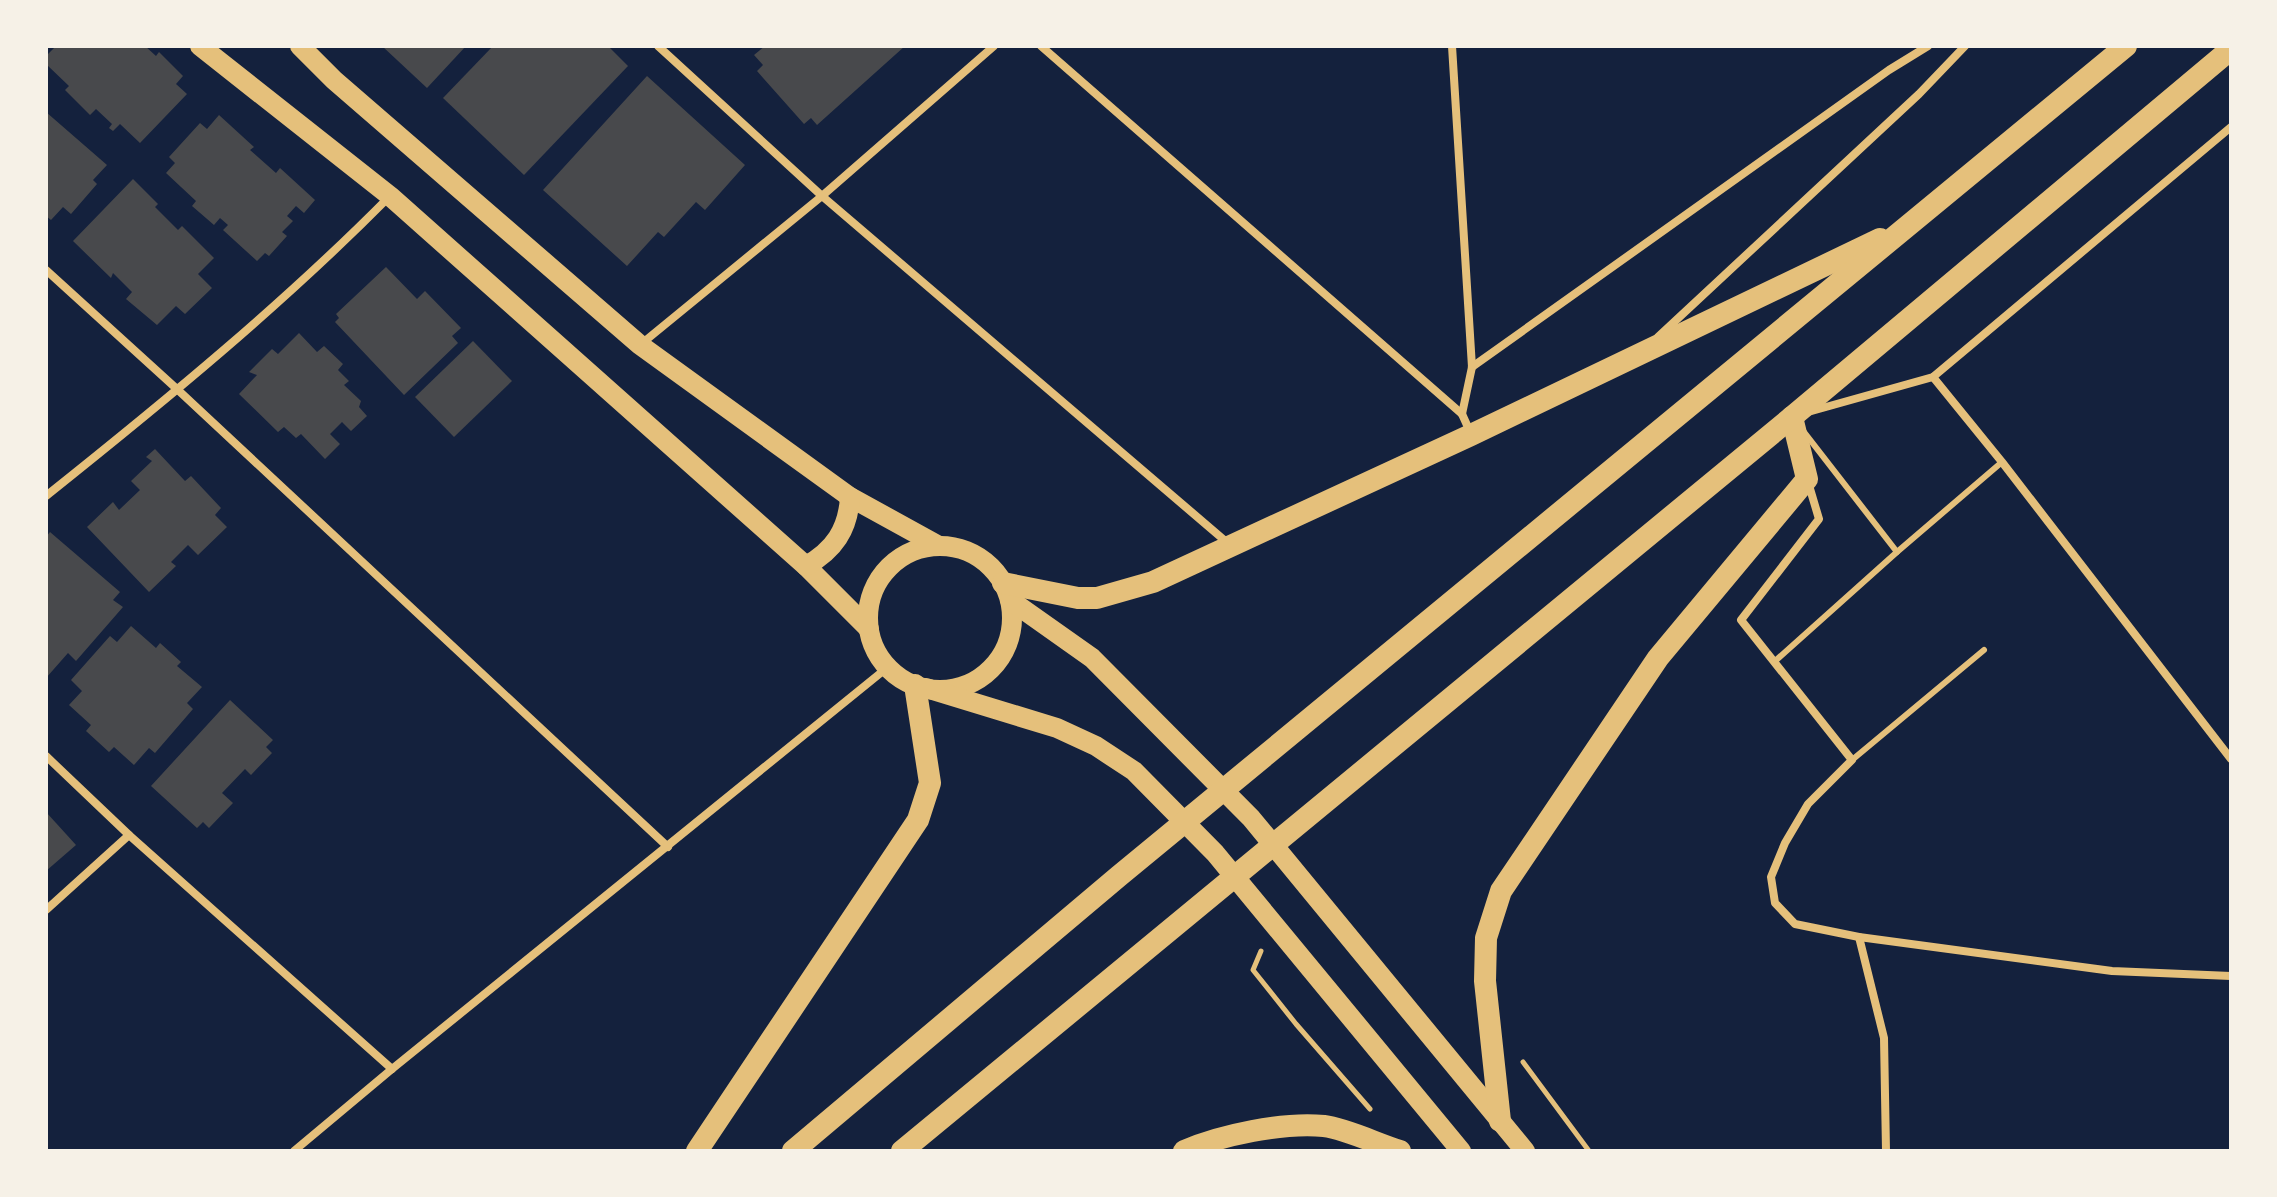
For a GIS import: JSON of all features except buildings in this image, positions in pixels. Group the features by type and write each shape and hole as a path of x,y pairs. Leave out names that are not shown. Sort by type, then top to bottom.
{"highway":[{"path":"902,1151 1792,417 2231,49"},
{"path":"793,1151 1119,876 2120,50"},
{"path":"1007,592 1097,598 1153,582 1635,358 1913,222"},
{"path":"1500,1121 1485,981 1486,938 1501,891 1658,658 1807,479 1792,417"},
{"path":"697,1151 918,820 930,783 921,687"},
{"path":"1184,1151 1211,1140 1242,1134 1324,1126 1400,1151"}],"main road":[{"path":"200,46 390,196 806,566 869,629"},
{"path":"300,46 334,80 640,345 850,497 939,546"},
{"path":"806,566 827,552 843,532 849,515 850,497"},
{"path":"1461,1151 1215,853 1134,771 1096,746 1057,728 921,687 888,667 876,650 869,629 871,598 885,571 909,553 939,546 963,549 984,560 1007,592 1092,658 1251,818 1525,1151"},
{"path":"921,687 944,690 962,686 979,679 993,668 1004,653 1010,636 1013,618 1007,592"}],"street":[{"path":"658,46 822,196 1232,547"},
{"path":"640,345 822,196 994,46"},
{"path":"1041,46 1462,414 1471,435"},
{"path":"1452,46 1472,367 1462,414"},
{"path":"1472,367 1889,70 1928,46"},
{"path":"1635,358 1919,94 1965,46"},
{"path":"1792,417 1933,377 2231,127"},
{"path":"46,496 178,390 390,196"},
{"path":"46,270 668,847"},
{"path":"1933,377 2227,744 2231,759"},
{"path":"1807,479 1819,519 1741,620 1852,760 1808,804 1785,843 1771,877 1775,903 1795,924 1859,937 2112,971 2231,976"},
{"path":"294,1151 888,667"},
{"path":"46,756 129,835 392,1069"},
{"path":"46,910 129,835"},
{"path":"1859,937 1884,1038 1886,1151"}],"lane":[{"path":"1792,417 1897,552"},
{"path":"1774,662 2002,462"},
{"path":"1852,760 1984,650"}],"path":[{"path":"1253,970 1375,1114"},
{"path":"1527,1067 1589,1151"}]}
